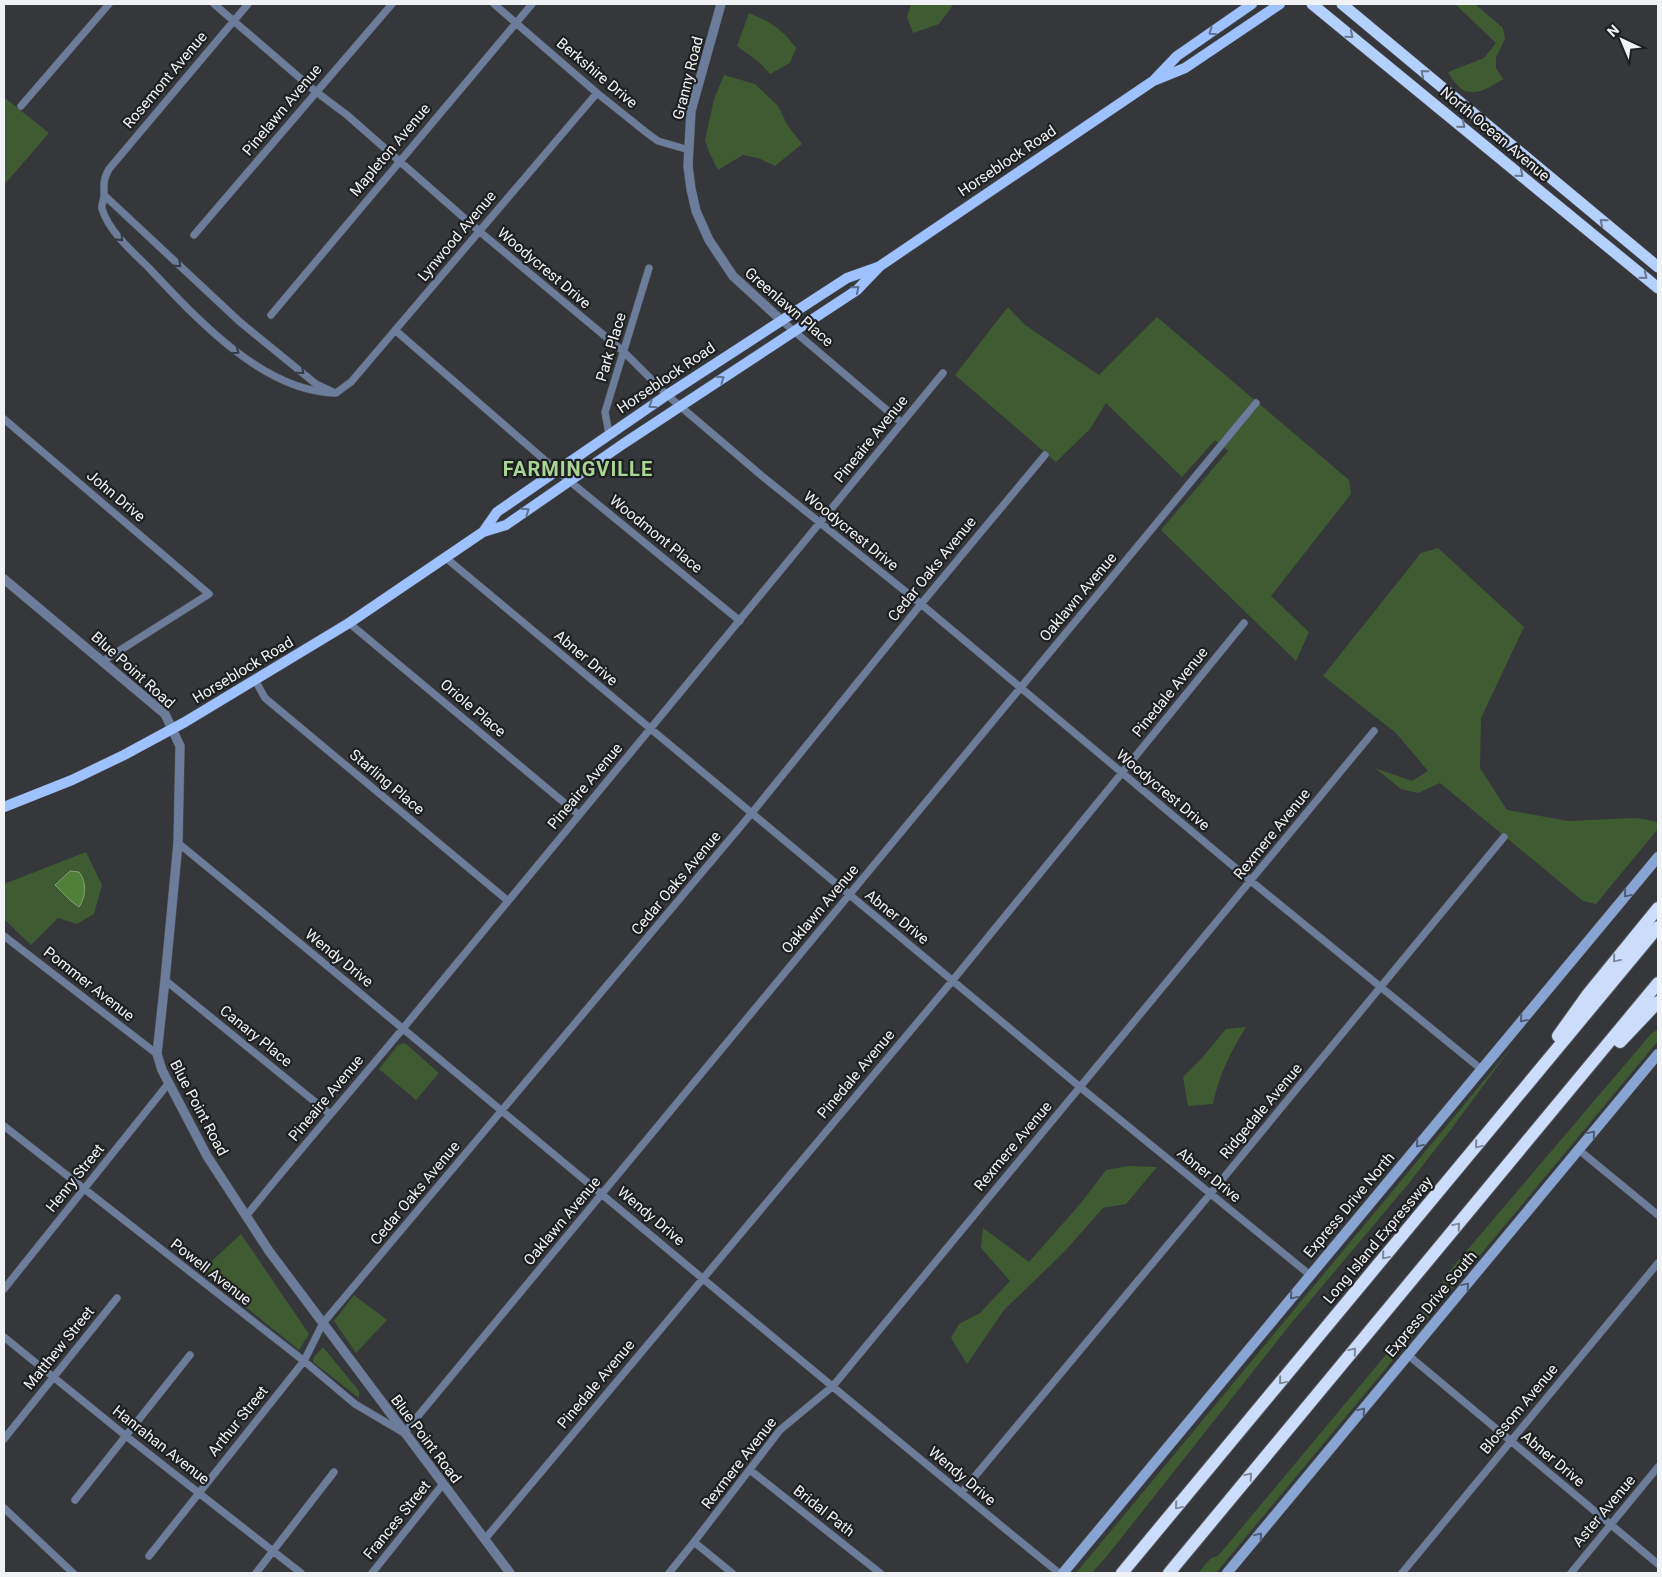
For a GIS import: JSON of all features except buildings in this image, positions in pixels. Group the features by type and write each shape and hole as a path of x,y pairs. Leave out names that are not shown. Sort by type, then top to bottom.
{"highway":[{"name":"North Ocean Avenue","path":"1312,4 1658,288"},
{"name":"North Ocean Avenue","path":"1342,4 1658,267"},
{"path":"1509,1107 1588,994 1658,908"},
{"name":"Long Island Expressway","path":"1122,1573 1658,927"},
{"path":"1169,1573 1658,984"},
{"path":"1556,1106 1658,1002"}],"main road":[{"name":"Horseblock Road","path":"1153,81 1177,56 1252,4"},
{"name":"Horseblock Road","path":"4,807 72,780 173,729 349,622 483,532 506,525 793,331 857,290 880,266 1153,81 1185,68 1280,4"},
{"name":"Horseblock Road","path":"483,532 497,512 667,394 847,278 880,266"},
{"name":"Express Drive North","path":"1063,1573 1658,857"},
{"name":"Express Drive South","path":"1228,1573 1658,1054"}],"street":[{"path":"20,106 109,4"},
{"name":"Woodycrest Drive","path":"214,4 315,92 347,115 479,231 624,352 667,394 820,524 921,604 1251,881 1481,1069"},
{"name":"Rosemont Avenue","path":"104,195 103,186 109,170 248,4"},
{"name":"Pinelawn Avenue","path":"194,234 392,4"},
{"name":"Berkshire Drive","path":"494,4 597,93 658,141 689,150"},
{"name":"Mapleton Avenue","path":"271,315 532,4"},
{"name":"Granny Road","path":"691,189 688,166 691,111 721,4"},
{"name":"Lynwood Avenue","path":"336,393 351,382 597,93"},
{"name":"Greenlawn Place","path":"691,189 696,211 709,240 733,276 780,320 902,423"},
{"path":"104,195 101,208 112,229 185,307 223,342 276,378 308,390 336,393"},
{"path":"104,195 240,322 316,384 336,393"},
{"name":"Park Place","path":"609,434 605,412 649,268"},
{"name":"Woodmont Place","path":"395,330 569,481 740,621"},
{"name":"Pineaire Avenue","path":"247,1215 650,730 943,373"},
{"name":"Oaklawn Avenue","path":"404,1433 1256,403"},
{"name":"John Drive","path":"4,419 209,594 103,661"},
{"name":"Cedar Oaks Avenue","path":"323,1323 751,814 921,604 1045,455"},
{"name":"Abner Drive","path":"446,558 751,814 1310,1275"},
{"name":"Blue Point Road","path":"4,579 164,714 180,746 178,843 157,1054 168,1084 207,1156 269,1250 510,1573"},
{"name":"Oriole Place","path":"349,622 579,815"},
{"name":"Pinedale Avenue","path":"485,1539 953,980 1244,623"},
{"name":"Starling Place","path":"255,680 264,698 507,900"},
{"name":"Rexmere Avenue","path":"669,1573 780,1430 833,1386 1374,731"},
{"name":"Ridgedale Avenue","path":"961,1493 1381,988 1504,837"},
{"name":"Wendy Drive","path":"178,843 1058,1573"},
{"name":"Pommer Avenue","path":"4,936 157,1054"},
{"name":"Canary Place","path":"165,980 330,1114"},
{"name":"Henry Street","path":"4,1289 168,1084"},
{"name":"Powell Avenue","path":"4,1126 304,1361 355,1404 404,1433"},
{"path":"1579,1150 1658,1215"},
{"name":"Blossom Avenue","path":"1402,1573 1658,1262"},
{"name":"Matthew Street","path":"4,1439 117,1298"},
{"name":"Arthur Street","path":"149,1556 304,1361 323,1323"},
{"name":"Hanrahan Avenue","path":"4,1337 126,1436 301,1573"},
{"path":"75,1500 190,1355"},
{"name":"Abner Drive","path":"1408,1355 1658,1564"},
{"name":"Aster Avenue","path":"1571,1573 1658,1467"},
{"name":"Bridal Path","path":"750,1470 880,1573"},
{"path":"256,1573 334,1472"},
{"name":"Frances Street","path":"372,1573 443,1484"},
{"path":"4,1508 73,1573"},
{"path":"694,1542 732,1573"}],"shaded area":[{"path":"911,4 953,5 939,24 913,33 907,17"},
{"path":"1455,4 1475,4 1503,28 1505,39 1496,57 1496,68 1503,79 1481,91 1469,92 1463,90 1455,83 1448,72 1484,58 1496,43"},
{"path":"749,13 776,27 791,41 796,48 790,63 770,74 759,62 737,46"},
{"path":"724,75 755,84 778,106 788,126 802,144 775,166 758,158 743,155 718,170 705,140 714,99"},
{"path":"5,98 49,133 4,185 4,100"},
{"path":"1008,307 1025,325 1099,375 1157,317 1349,480 1351,494 1271,596 1309,632 1296,661 1161,530 1228,451 1215,440 1182,477 1106,403 1090,429 1056,462 955,375"},
{"path":"1438,548 1524,627 1481,718 1480,768 1507,810 1568,821 1637,818 1658,822 1658,829 1596,904 1583,901 1440,783 1418,793 1401,789 1375,768 1412,781 1428,771 1396,733 1323,676 1421,553"},
{"path":"86,852 102,885 94,914 77,924 58,918 31,945 4,919 4,884"},
{"path":"70,871 79,872 83,880 84,894 79,907 55,885"},
{"path":"1246,1027 1226,1064 1213,1104 1188,1106 1183,1077 1226,1029"},
{"path":"1658,1029 1658,1041 1216,1573 1198,1573 1211,1558 1218,1556 1439,1291 1446,1275 1651,1034"},
{"path":"405,1043 439,1073 416,1100 379,1069 398,1045"},
{"path":"1511,1048 1409,1183 1293,1321 1111,1551 1092,1573 1076,1573"},
{"path":"1128,1166 1157,1167 1126,1204 1103,1208 1064,1252 1004,1310 967,1364 951,1338 959,1324 980,1313 1010,1281 981,1248 983,1228 1029,1262 1081,1203 1106,1170"},
{"path":"241,1234 309,1334 299,1350 201,1271"},
{"path":"354,1295 387,1320 356,1353 334,1321"},
{"path":"323,1347 359,1391 359,1398 313,1362 314,1357"}],"district":[{"name":"FARMINGVILLE","path":"578,469"}]}
